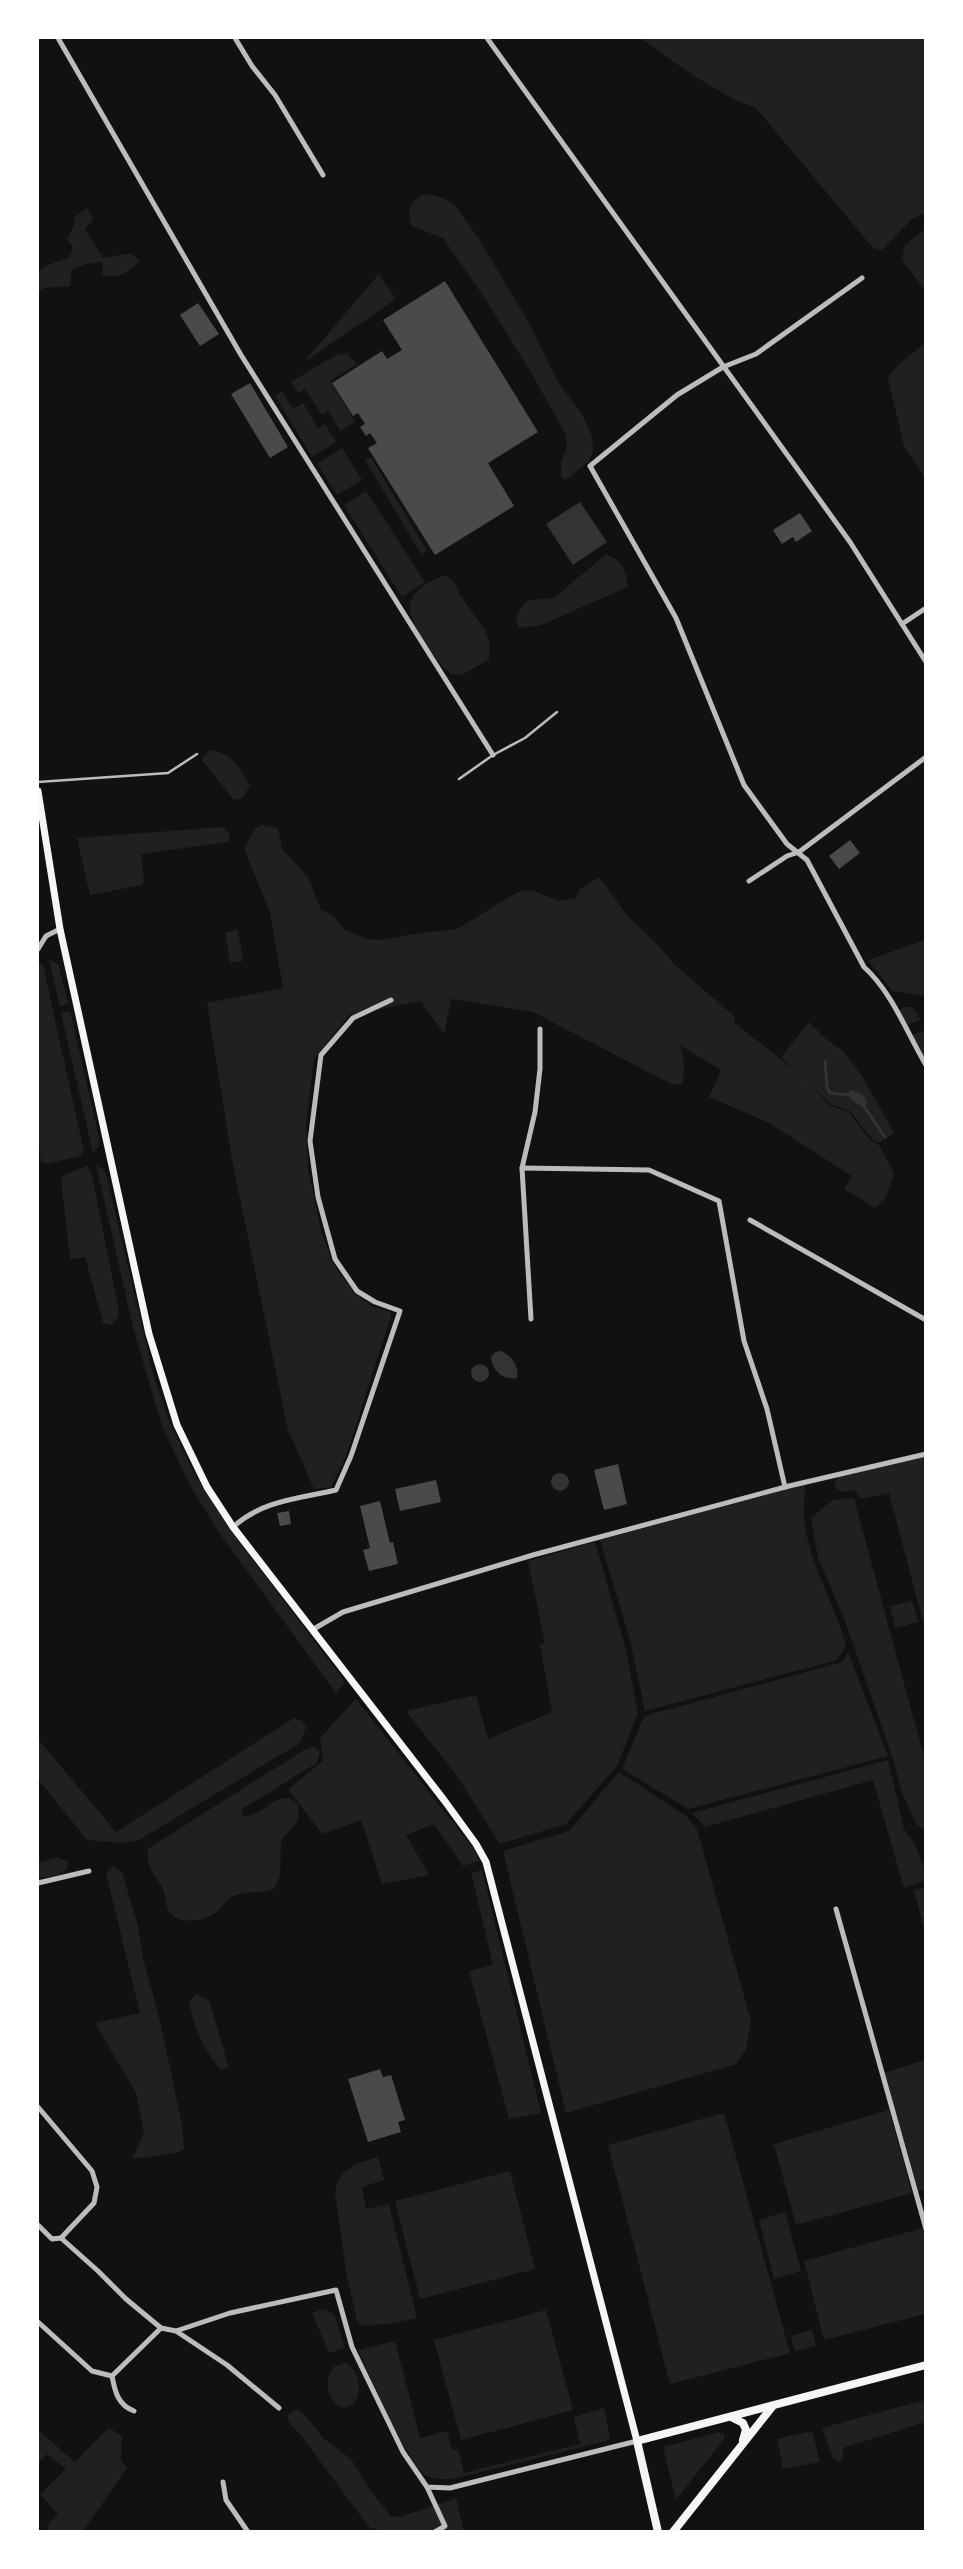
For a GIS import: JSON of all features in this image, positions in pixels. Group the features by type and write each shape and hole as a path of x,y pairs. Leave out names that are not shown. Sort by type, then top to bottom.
{"main road":[{"path":"38,791 60,929 149,1334 177,1424 207,1487 233,1527 476,1844 486,1862 638,2441 658,2532"},
{"path":"638,2441 926,2365"},
{"path":"674,2532 772,2407"},
{"path":"728,2418 739,2419 745,2428 745,2435 738,2450"}],"street":[{"path":"58,38 241,355 493,755"},
{"path":"235,38 252,66 275,95 323,175"},
{"path":"487,38 850,542 926,662"},
{"path":"862,278 756,354 723,367 677,395 590,466 676,618 744,784 787,844 808,860 864,967 874,976 926,1066"},
{"path":"902,624 926,608"},
{"path":"749,881 787,856 799,852 926,757"},
{"path":"38,949 46,936 60,929"},
{"path":"233,1527 261,1507 336,1490 351,1456 400,1311 375,1302 358,1291 335,1259 318,1197 312,1165 311,1124 321,1055 353,1018 391,1000"},
{"path":"531,1318 522,1168 534,1112 540,1070 540,1030"},
{"path":"522,1168 649,1170 720,1201 744,1341 767,1409 786,1487"},
{"path":"750,1220 926,1320"},
{"path":"312,1630 343,1612 533,1555 786,1487 926,1454"},
{"path":"38,1884 88,1871"},
{"path":"836,1909 926,2229"},
{"path":"38,2106 92,2171 97,2187 94,2203 61,2238 52,2239 38,2225"},
{"path":"61,2238 126,2299 161,2328 176,2331 227,2365 279,2408"},
{"path":"176,2331 230,2313 336,2290 352,2347 402,2452 427,2487 445,2526 435,2532"},
{"path":"38,2322 92,2371 112,2376"},
{"path":"112,2376 161,2328"},
{"path":"112,2376 115,2392 124,2407 134,2411"},
{"path":"427,2487 450,2488 638,2441"},
{"path":"223,2482 226,2500 248,2532"}],"lane":[{"path":"460,779 493,755 525,738 558,712"},
{"path":"38,782 168,773 198,754"}],"shaded area":[{"path":"640,38 925,38 925,216 923,214 912,219 882,250 873,248 755,107 735,100 694,76"},
{"path":"429,194 445,199 455,205 479,239 529,323 557,380 583,416 592,436 593,451 588,462 566,480 561,477 561,462 567,447 566,435 532,374 486,300 443,238 412,226 409,215 414,201 423,195"},
{"path":"87,208 93,219 85,229 103,258 130,253 140,261 127,272 113,276 102,274 103,262 87,264 72,269 70,286 44,288 38,292 37,279 40,272 51,264 69,258 73,247 67,240 74,225 75,217"},
{"path":"925,229 925,290 902,260 905,245"},
{"path":"379,274 396,299 303,363"},
{"path":"925,343 925,478 904,446 888,378 898,365"},
{"path":"347,353 357,364 330,381 355,422 340,431 328,411 322,415 305,389 298,393 291,382 336,355"},
{"path":"282,391 293,409 303,403 318,428 325,424 336,442 312,457 275,396"},
{"path":"342,448 362,480 337,495 317,464"},
{"path":"371,457 427,551 421,554 365,460"},
{"path":"366,491 425,582 402,597 344,505"},
{"path":"580,502 607,542 573,565 546,524"},
{"path":"605,555 611,556 622,566 625,571 628,587 541,625 519,628 516,621 519,611 528,600 554,598"},
{"path":"445,575 455,583 460,595 485,630 489,642 489,659 462,675 451,674 431,651 417,629 410,608 411,600 417,591"},
{"path":"209,750 217,751 229,757 242,773 250,786 242,798 234,800 202,760"},
{"path":"261,825 278,828 282,849 308,877 321,910 332,915 345,930 367,939 382,940 457,929 518,892 532,890 559,901 575,899 579,890 599,877 629,918 655,942 674,964 734,1016 735,1023 797,1072 831,1106 849,1112 869,1139 879,1145 894,1173 886,1197 875,1208 844,1189 852,1176 769,1123 709,1097 721,1070 680,1045 684,1062 683,1083 673,1085 533,1012 451,999 444,1034 421,1001 349,1015 314,1059 306,1124 308,1169 321,1230 332,1262 355,1294 372,1306 392,1313 346,1456 331,1487 314,1489 288,1430 232,1160 207,1003 283,988 270,912 244,849 254,830"},
{"path":"223,827 230,834 228,842 141,854 144,881 142,885 90,895 77,838"},
{"path":"238,930 243,961 230,963 225,932"},
{"path":"925,940 925,996 892,991 868,960"},
{"path":"49,960 56,962 59,966 68,1004 60,1006"},
{"path":"41,963 43,965 84,1151 80,1156 46,1164 41,1162 38,1135 38,964"},
{"path":"904,1007 912,1007 921,1020 907,1025 898,1011"},
{"path":"70,1011 99,1137 99,1146 93,1153 61,1013"},
{"path":"809,1022 826,1039 844,1052 864,1079 894,1133 879,1143 870,1137 850,1111 832,1105 781,1057"},
{"path":"925,1030 925,1058 912,1035"},
{"path":"852,1090 864,1096 867,1104 865,1108 852,1100 847,1093"},
{"path":"96,1165 103,1169 106,1174 153,1373 170,1423 196,1477 230,1530 343,1679 344,1684 336,1693 220,1534 188,1482 162,1426 134,1331"},
{"path":"87,1166 91,1171 119,1311 117,1319 111,1325 103,1323 85,1257 70,1259 61,1179 66,1174"},
{"path":"500,1351 508,1355 516,1365 517,1378 507,1378 496,1370 491,1357 495,1352"},
{"path":"480,1364 486,1367 489,1373 486,1379 480,1382 474,1379 471,1373 474,1367"},
{"path":"925,1456 925,1629 889,1493 861,1499 854,1490 841,1492 834,1486 838,1476"},
{"path":"560,1473 566,1476 569,1482 566,1488 560,1491 554,1488 551,1482 554,1476"},
{"path":"805,1484 804,1514 811,1551 846,1646 837,1660 645,1711 630,1640 600,1540"},
{"path":"854,1498 925,1761 925,1831 917,1825 902,1793 893,1759 844,1618 818,1558 811,1518 833,1500"},
{"path":"595,1542 625,1646 638,1713 617,1766 566,1824 500,1844 457,1776 406,1711 476,1695 488,1739 552,1712 540,1644 545,1643 528,1561"},
{"path":"912,1601 918,1622 895,1628 890,1606"},
{"path":"848,1652 888,1756 688,1809 622,1769 644,1716 843,1662"},
{"path":"356,1699 473,1848 480,1860 463,1866 434,1824 406,1835 429,1875 382,1884 361,1820 322,1834 288,1789 323,1761 320,1738"},
{"path":"294,1718 302,1721 306,1727 300,1743 139,1840 121,1843 87,1840 38,1779 38,1739 116,1832"},
{"path":"314,1747 320,1752 317,1763 242,1809 244,1816 251,1815 279,1799 285,1798 292,1799 298,1805 298,1820 281,1841 280,1876 274,1889 232,1896 215,1913 203,1919 181,1920 171,1914 167,1907 162,1886 150,1866 147,1856 149,1848 304,1750"},
{"path":"888,1760 904,1829 915,1844 925,1870 925,1880 904,1888 873,1780 705,1827 692,1813"},
{"path":"619,1772 686,1816 697,1829 751,2021 746,2050 736,2064 566,2113 503,1851 569,1831"},
{"path":"57,1857 68,1862 67,1869 58,1875 38,1878 38,1863"},
{"path":"113,1867 122,1872 138,1926 143,1958 160,2021 182,2124 184,2149 176,2153 132,2159 144,2133 136,2093 95,2023 140,2013 106,1873"},
{"path":"482,1870 541,2113 509,2119 469,1971 493,1965 471,1873"},
{"path":"926,1887 925,1931 914,1891"},
{"path":"196,1994 209,2000 229,2068 221,2070 200,2038 189,2002"},
{"path":"925,2060 925,2190 917,2192 883,2073"},
{"path":"889,2110 912,2193 796,2225 774,2144"},
{"path":"724,2113 790,2353 670,2384 608,2145"},
{"path":"378,2157 384,2180 362,2187 366,2209 389,2204 417,2318 387,2324 362,2326 357,2321 346,2272 335,2192 337,2183 345,2171 356,2164"},
{"path":"510,2171 535,2269 420,2299 395,2201"},
{"path":"785,2212 801,2271 774,2279 759,2220"},
{"path":"923,2228 926,2237 925,2314 824,2340 804,2261"},
{"path":"323,2309 334,2314 345,2348 329,2353 312,2313"},
{"path":"546,2310 573,2410 461,2440 434,2340"},
{"path":"812,2330 816,2346 795,2351 791,2336"},
{"path":"395,2341 420,2438 447,2431 452,2450 458,2449 464,2473 580,2444 574,2417 604,2408 610,2438 606,2441 452,2479 429,2477 418,2467 399,2437 358,2350"},
{"path":"346,2363 352,2367 356,2374 359,2388 355,2401 349,2406 342,2408 332,2400 328,2382 331,2371 335,2366"},
{"path":"925,2400 925,2422 843,2448 843,2460 840,2462 833,2458 822,2428"},
{"path":"296,2409 304,2414 324,2439 351,2459 372,2493 391,2516 400,2517 456,2498 464,2531 385,2532 369,2527 300,2434 290,2424 287,2416"},
{"path":"109,2428 122,2436 121,2460 127,2468 83,2531 48,2531 47,2525 58,2514 40,2494 66,2469 47,2454 38,2464 38,2430 75,2462"},
{"path":"812,2431 820,2462 783,2469 777,2439"},
{"path":"719,2432 724,2434 724,2439 676,2500 663,2447"}],"building":[{"path":"445,281 538,432 488,463 514,506 435,555 368,448 377,443 370,433 366,436 360,427 365,424 358,413 353,416 332,383 382,351 387,359 402,350 383,320"},
{"path":"198,303 219,334 200,346 180,315"},
{"path":"250,383 288,447 270,458 231,394"},
{"path":"800,513 812,531 796,542 793,537 782,544 773,530"},
{"path":"850,840 860,853 839,869 829,856"},
{"path":"618,1464 627,1504 604,1510 594,1470"},
{"path":"436,1480 441,1502 400,1511 395,1489"},
{"path":"380,1501 390,1543 393,1542 398,1564 369,1571 363,1550 370,1548 360,1506"},
{"path":"289,1511 291,1524 280,1526 277,1513"},
{"path":"380,2069 383,2077 391,2075 405,2120 398,2122 401,2132 368,2142 348,2079"}],"waterway":[{"path":"825,1061 827,1087 830,1093 851,1095"},
{"path":"863,1105 885,1137"}]}
